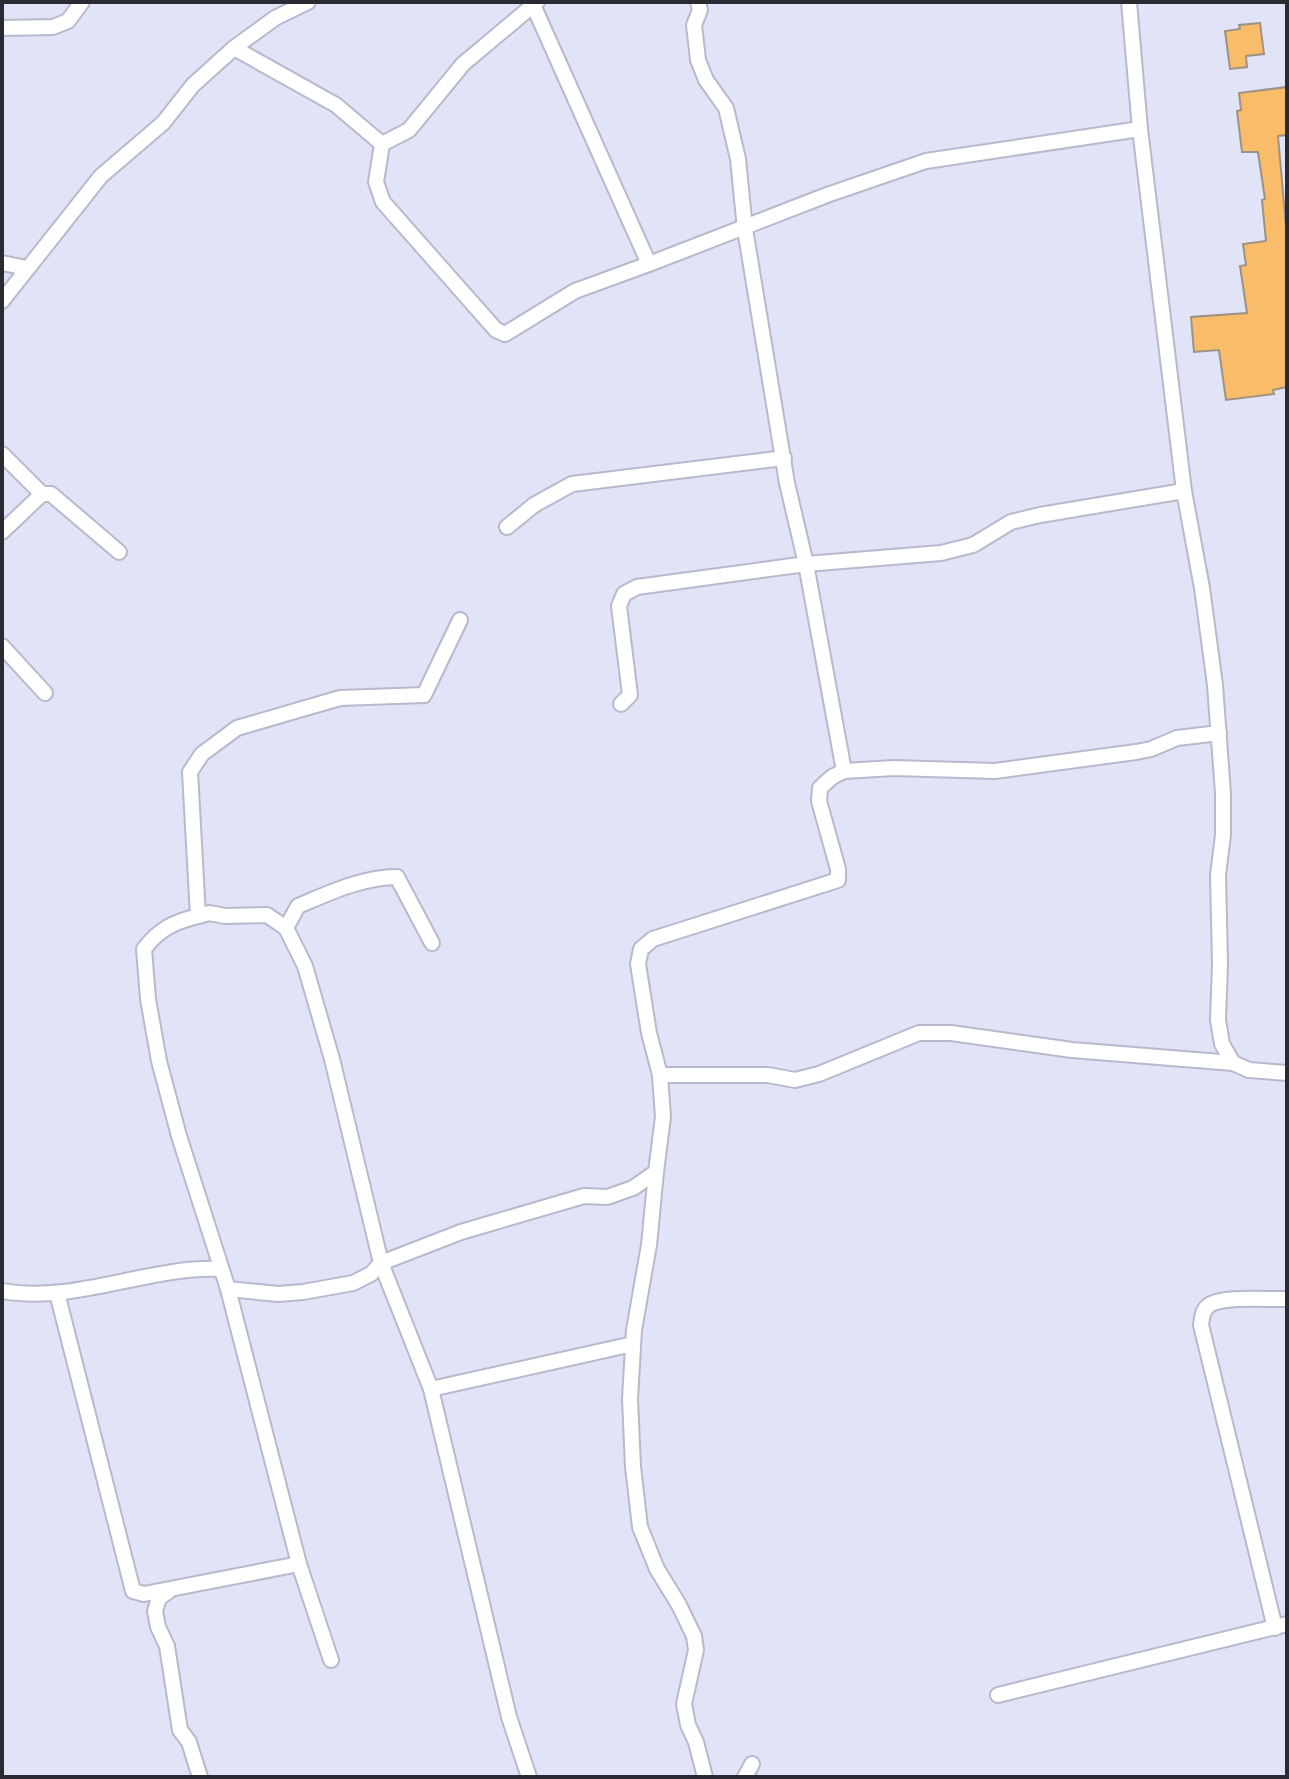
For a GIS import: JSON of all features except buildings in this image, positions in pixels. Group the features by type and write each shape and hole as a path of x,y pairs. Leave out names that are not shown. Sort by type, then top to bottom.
{"street":[{"path":"2,28 53,27 68,21 82,2"},
{"path":"2,301 101,176 163,123 193,85 234,48 275,18 308,2"},
{"path":"1129,2 1140,129 1184,491 1202,588 1219,733 1223,821 1218,875 1218,1020 1222,1044 1233,1063"},
{"path":"382,144 409,130 463,64 536,4 649,264"},
{"path":"703,5 694,25 698,60 706,80 726,108 738,159 745,229 787,483 806,564 844,771"},
{"path":"234,48 336,105 382,144"},
{"path":"382,144 376,182 383,202 496,330 505,334 575,291 745,229 827,195 926,161 1140,129"},
{"path":"2,263 27,268"},
{"path":"2,454 42,494"},
{"path":"507,527 534,505 572,484 784,458"},
{"path":"621,704 630,695 619,606 624,594 637,587 806,564 941,553 973,545 1011,522 1184,491"},
{"path":"2,532 42,494 51,494 119,552"},
{"path":"198,916 190,772 202,754 237,728 340,698 424,695 460,620"},
{"path":"2,646 45,693"},
{"path":"705,1777 684,1704 696,1650 694,1636 657,1569 640,1527 633,1467 630,1399 633,1344 649,1245 663,1117 660,1075 649,1033 638,964 641,949 653,939 838,880 838,869 819,801 820,788 844,771 894,768 995,771 1136,752 1177,738 1219,733"},
{"path":"331,1660 299,1564 228,1289 179,1136 159,1061 148,999 144,949 156,933 176,922 209,913 225,916 267,915 342,888 386,877 397,877 432,943"},
{"path":"286,928 298,906"},
{"path":"267,915 286,928 305,966 381,1263 431,1389 509,1717 529,1777"},
{"path":"660,1075 768,1075 795,1080 819,1074 919,1033 951,1033 1072,1050 1233,1063 1249,1070 1287,1073"},
{"path":"228,1289 278,1294 353,1283 371,1274 381,1263 492,1223 584,1196 607,1197 633,1188 656,1172"},
{"path":"2,1291 57,1293 186,1269 220,1269"},
{"path":"57,1293 133,1591 144,1594 299,1564"},
{"path":"998,1695 1281,1626 1201,1325 1204,1310 1224,1300 1287,1299"},
{"path":"431,1389 633,1344"},
{"path":"173,1589 159,1598 155,1611 167,1646 180,1730 189,1742 200,1777"}]}
